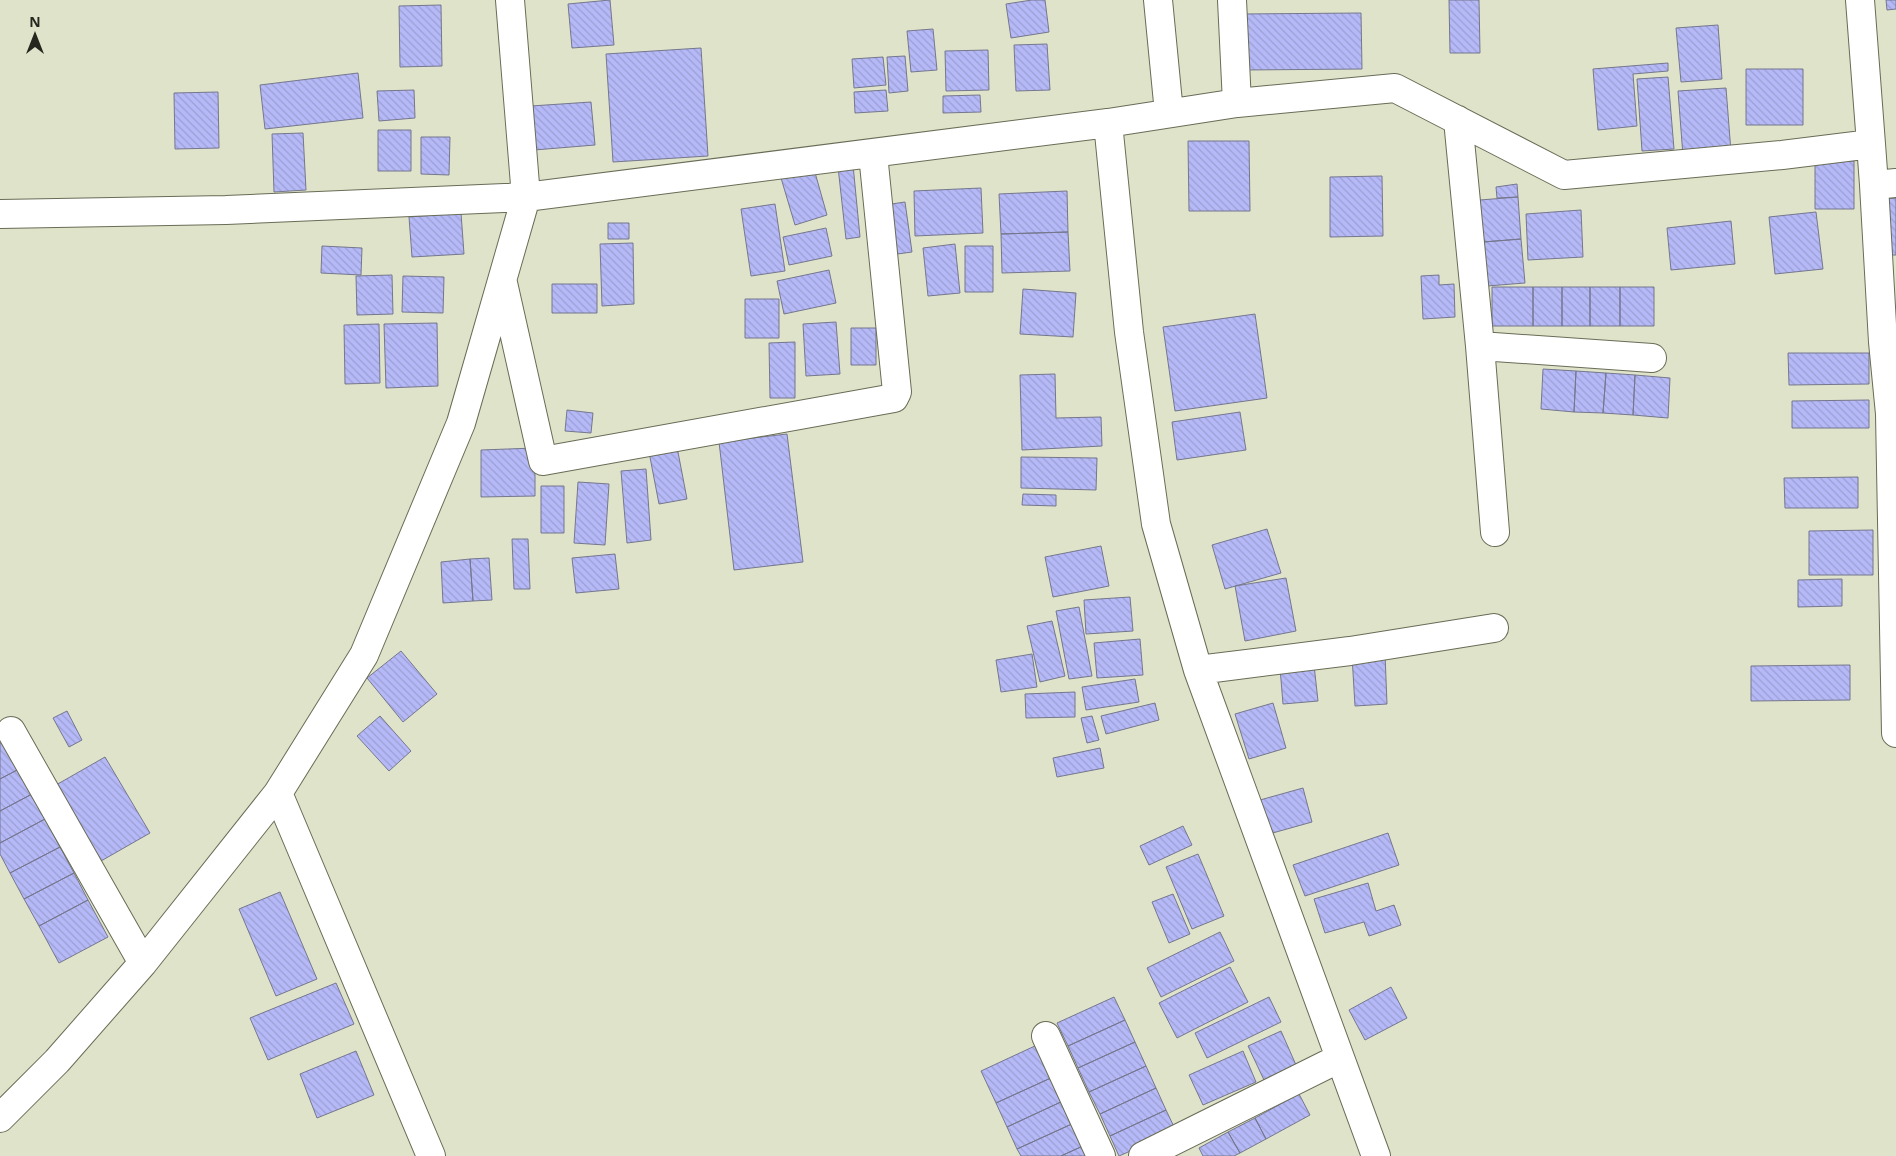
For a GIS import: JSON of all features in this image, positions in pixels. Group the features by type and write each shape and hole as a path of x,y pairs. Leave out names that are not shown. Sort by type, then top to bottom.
{"street":[{"path":"0,1118 57,1061 143,963 278,793 364,655 461,423 526,197 510,0"},
{"path":"1158,0 1169,113"},
{"path":"1232,0 1237,103"},
{"path":"1860,0 1870,144 1885,185 1893,414 1896,733"},
{"path":"0,214 226,210 526,197 1108,123 1237,103 1395,88 1564,175 1782,155 1870,144"},
{"path":"1458,120 1480,346 1495,532"},
{"path":"1108,123 1129,332 1156,524 1198,670 1376,1156"},
{"path":"502,280 543,461 894,398 897,392 873,154"},
{"path":"1480,346 1652,358"},
{"path":"1198,670 1350,651 1494,628"},
{"path":"11,731 143,963"},
{"path":"278,793 431,1156"},
{"path":"1046,1036 1101,1156"},
{"path":"1143,1156 1340,1058"}],"building":[{"path":"610,0 614,45 572,48 568,4"},
{"path":"1045,0 1049,32 1011,38 1006,4"},
{"path":"1449,0 1479,0 1480,53 1450,53"},
{"path":"1886,0 1896,0 1896,9 1887,10"},
{"path":"441,5 442,66 400,67 399,6"},
{"path":"1361,13 1362,69 1244,70 1243,14"},
{"path":"1718,25 1722,79 1681,82 1676,28"},
{"path":"933,29 937,70 911,72 907,31"},
{"path":"1047,44 1050,90 1016,91 1014,45"},
{"path":"701,48 708,156 613,162 606,54"},
{"path":"988,50 989,90 946,91 945,51"},
{"path":"905,56 908,91 889,93 887,57"},
{"path":"883,57 886,85 854,88 852,59"},
{"path":"1668,63 1668,71 1633,74 1637,126 1598,130 1593,69"},
{"path":"1746,69 1803,69 1803,125 1746,125"},
{"path":"358,73 363,118 265,129 260,85"},
{"path":"1668,77 1674,149 1642,151 1637,79"},
{"path":"1726,88 1731,152 1683,156 1678,91"},
{"path":"414,90 415,118 379,121 377,91"},
{"path":"886,90 888,111 855,113 854,92"},
{"path":"218,92 219,148 175,149 174,93"},
{"path":"980,95 981,112 943,113 943,96"},
{"path":"591,102 595,145 534,150 531,106"},
{"path":"378,130 411,130 411,171 378,171"},
{"path":"303,133 306,190 274,192 272,134"},
{"path":"421,137 450,137 449,175 421,174"},
{"path":"1188,141 1249,141 1250,211 1189,211"},
{"path":"1815,161 1854,161 1854,209 1815,209"},
{"path":"853,165 860,237 846,239 838,167"},
{"path":"814,169 827,215 795,225 781,178"},
{"path":"1382,176 1383,236 1330,237 1330,177"},
{"path":"1517,184 1518,197 1497,198 1496,187"},
{"path":"981,188 983,233 915,236 914,191"},
{"path":"1067,191 1068,232 1001,234 999,194"},
{"path":"1518,197 1521,239 1483,242 1480,200"},
{"path":"1896,198 1896,255 1892,255 1885,199"},
{"path":"905,202 912,252 890,255 885,205"},
{"path":"775,204 785,271 751,276 741,209"},
{"path":"1581,210 1583,257 1528,260 1526,214"},
{"path":"1816,212 1823,269 1775,274 1769,217"},
{"path":"461,213 464,254 412,257 409,217"},
{"path":"1731,221 1735,264 1671,270 1667,228"},
{"path":"608,223 629,223 629,239 608,239"},
{"path":"826,228 832,256 789,265 783,237"},
{"path":"1068,232 1070,271 1002,273 1001,234"},
{"path":"1521,239 1525,283 1487,286 1483,242"},
{"path":"633,243 634,304 602,306 600,244"},
{"path":"955,244 960,293 928,296 923,248"},
{"path":"322,246 362,248 361,275 321,273"},
{"path":"965,246 993,246 993,292 965,292"},
{"path":"829,270 836,303 784,314 777,281"},
{"path":"392,275 393,314 357,315 356,276"},
{"path":"1439,275 1439,285 1454,284 1455,317 1423,319 1421,276"},
{"path":"403,276 444,277 443,313 402,312"},
{"path":"552,284 597,284 597,313 552,313"},
{"path":"1492,287 1533,287 1533,326 1492,326"},
{"path":"1533,287 1562,287 1562,326 1533,326"},
{"path":"1562,287 1590,287 1590,326 1562,326"},
{"path":"1590,287 1620,287 1620,326 1590,326"},
{"path":"1620,287 1654,287 1654,326 1620,326"},
{"path":"1023,289 1076,293 1073,337 1020,334"},
{"path":"745,299 779,299 779,338 745,338"},
{"path":"1255,314 1267,398 1175,411 1163,327"},
{"path":"836,322 840,374 806,376 803,324"},
{"path":"437,323 438,386 386,388 384,324"},
{"path":"379,324 380,383 345,384 344,325"},
{"path":"851,328 876,328 876,365 851,365"},
{"path":"795,342 795,398 770,398 769,343"},
{"path":"1788,353 1869,353 1869,384 1789,385"},
{"path":"1543,369 1576,371 1574,412 1541,409"},
{"path":"1576,371 1606,373 1603,413 1574,412"},
{"path":"1606,373 1635,375 1633,415 1603,413"},
{"path":"1055,374 1056,418 1101,417 1102,446 1022,450 1020,375"},
{"path":"1635,375 1670,378 1668,418 1633,415"},
{"path":"1869,400 1869,428 1792,428 1792,401"},
{"path":"567,410 593,413 591,433 565,431"},
{"path":"1240,412 1246,450 1177,460 1172,422"},
{"path":"787,434 803,562 734,570 719,442"},
{"path":"677,447 687,499 659,504 649,452"},
{"path":"535,448 535,496 481,497 481,450"},
{"path":"1021,457 1097,458 1096,490 1021,488"},
{"path":"646,469 651,540 627,543 621,471"},
{"path":"1858,477 1858,508 1785,508 1784,478"},
{"path":"578,482 609,484 605,545 574,543"},
{"path":"541,486 564,486 564,533 541,533"},
{"path":"1023,494 1056,495 1056,506 1022,505"},
{"path":"1267,529 1281,573 1225,589 1212,545"},
{"path":"1873,530 1873,575 1809,575 1809,531"},
{"path":"512,539 528,539 530,589 514,589"},
{"path":"1101,546 1109,586 1053,597 1045,557"},
{"path":"615,554 619,589 576,593 572,558"},
{"path":"489,558 492,600 473,601 470,559"},
{"path":"470,559 473,601 443,603 441,562"},
{"path":"1286,578 1296,631 1245,641 1235,586"},
{"path":"1842,579 1842,606 1798,607 1798,580"},
{"path":"1130,597 1133,631 1086,634 1084,600"},
{"path":"1079,607 1092,676 1069,679 1056,611"},
{"path":"1052,621 1065,676 1040,682 1027,626"},
{"path":"1140,639 1143,675 1097,678 1094,643"},
{"path":"401,651 437,694 403,722 367,678"},
{"path":"1032,654 1037,687 1001,692 996,660"},
{"path":"1385,654 1387,704 1355,706 1352,656"},
{"path":"1314,665 1318,701 1283,704 1280,668"},
{"path":"1850,665 1850,700 1751,701 1751,666"},
{"path":"1135,679 1139,702 1086,710 1082,687"},
{"path":"1075,692 1075,717 1026,718 1025,694"},
{"path":"1155,703 1159,720 1106,734 1101,716"},
{"path":"1273,703 1286,748 1249,759 1235,714"},
{"path":"67,711 82,740 69,747 53,718"},
{"path":"380,716 411,751 389,771 357,736"},
{"path":"1092,716 1099,740 1087,743 1081,718"},
{"path":"3,742 19,769 0,779 0,743"},
{"path":"1100,748 1104,768 1057,777 1053,758"},
{"path":"105,757 150,833 101,861 56,785"},
{"path":"19,769 32,794 0,811 0,779"},
{"path":"1303,788 1312,822 1269,834 1260,800"},
{"path":"32,794 45,819 0,843 0,811"},
{"path":"45,819 60,847 10,873 0,854 0,843"},
{"path":"1183,826 1192,845 1149,865 1140,846"},
{"path":"1388,833 1399,865 1305,896 1293,865"},
{"path":"60,847 74,873 24,899 10,873"},
{"path":"1198,854 1224,916 1192,929 1166,867"},
{"path":"74,873 88,900 39,926 24,899"},
{"path":"1368,883 1376,911 1394,905 1401,925 1369,936 1364,922 1325,933 1314,899"},
{"path":"280,892 317,979 276,996 239,909"},
{"path":"1173,894 1190,934 1169,943 1152,902"},
{"path":"88,900 108,937 59,963 39,926"},
{"path":"1220,932 1234,961 1161,997 1147,968"},
{"path":"1230,967 1248,1002 1177,1038 1159,1003"},
{"path":"336,983 354,1024 268,1060 250,1018"},
{"path":"1391,987 1407,1018 1365,1040 1349,1010"},
{"path":"1114,997 1125,1020 1068,1046 1057,1023"},
{"path":"1269,997 1281,1022 1207,1058 1195,1033"},
{"path":"1125,1020 1135,1042 1078,1068 1068,1046"},
{"path":"1281,1031 1296,1065 1264,1080 1248,1046"},
{"path":"1135,1042 1146,1066 1089,1092 1078,1068"},
{"path":"1037,1045 1053,1077 996,1103 981,1071"},
{"path":"356,1051 374,1095 317,1118 300,1074"},
{"path":"1243,1051 1256,1082 1203,1105 1189,1075"},
{"path":"1146,1066 1156,1088 1100,1114 1089,1092"},
{"path":"1053,1077 1063,1101 1007,1127 996,1103"},
{"path":"1156,1088 1166,1110 1110,1136 1100,1114"},
{"path":"1299,1094 1310,1115 1266,1139 1255,1118"},
{"path":"1063,1101 1074,1123 1017,1149 1007,1127"},
{"path":"1166,1110 1176,1131 1119,1156 1110,1136"},
{"path":"1255,1118 1266,1139 1240,1153 1228,1132"},
{"path":"1074,1123 1085,1145 1061,1156 1021,1156 1017,1149"},
{"path":"1228,1132 1240,1153 1234,1156 1203,1156 1199,1148"},
{"path":"1085,1145 1089,1156 1061,1156"}]}
